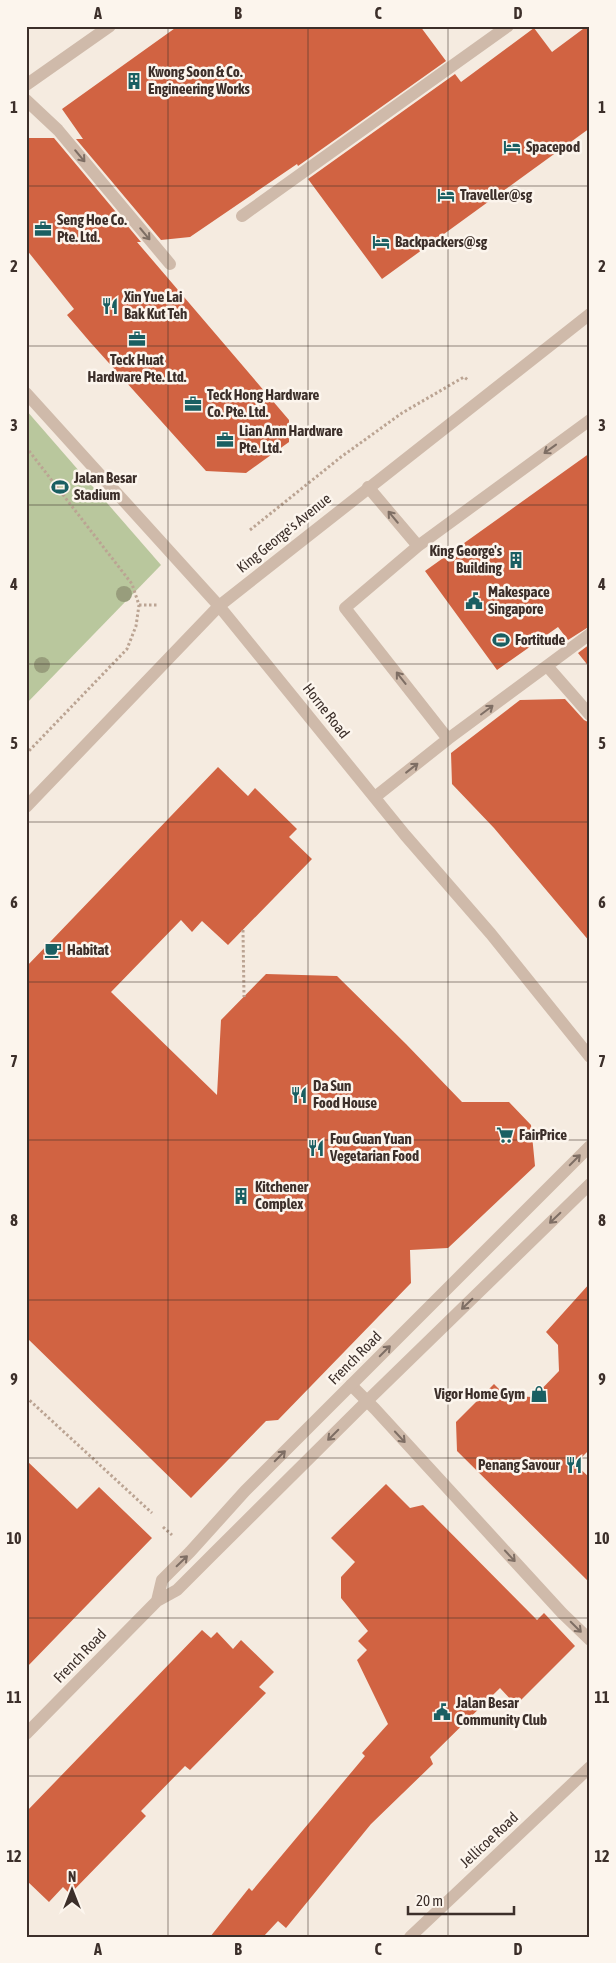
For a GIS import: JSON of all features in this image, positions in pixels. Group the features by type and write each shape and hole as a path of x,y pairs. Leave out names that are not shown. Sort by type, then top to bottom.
{"street":[{"path":"26,85 110,26"},
{"path":"242,216 508,26"},
{"path":"26,100 58,130 170,264"},
{"name":"King George's Avenue","path":"26,807 219,606 590,314"},
{"name":"Horne Road","path":"26,393 219,606 375,797 491,934 590,1057"},
{"path":"448,739 345,608 418,546 590,420"},
{"path":"368,487 418,546"},
{"path":"375,797 448,739 590,634"},
{"path":"547,666 590,715"},
{"name":"French Road","path":"157,1601 162,1580 245,1491 590,1146"},
{"name":"French Road","path":"26,1734 157,1601 177,1590 367,1400 590,1184"},
{"path":"351,1385 367,1400 562,1613 590,1640"},
{"name":"Jellicoe Road","path":"410,1937 590,1767"}],"path":[{"path":"250,530 341,457 402,414 464,377 489,395"},
{"path":"26,447 132,584 139,605 136,626 127,649 26,754"},
{"path":"139,605 157,605"},
{"path":"243,930 244,997"},
{"path":"26,1397 152,1514"}],"green space":[{"name":"Jalan Besar Stadium","path":"26,410 161,565 26,704"}],"building":[{"path":"178,26 420,26 446,61 298,166 297,164 190,237 161,240 76,139 83,139 62,109"},
{"path":"587,26 590,26 590,128 382,279 308,179 455,74 461,82 534,28 552,52"},
{"path":"26,138 54,138 141,242 137,242 289,420 289,442 246,473 206,471 90,342 67,315 74,309 26,249"},
{"name":"King George's Building","path":"590,453 590,626 568,640 558,627 497,670 425,571"},
{"path":"590,644 590,668 578,653"},
{"path":"565,699 584,720 590,723 590,942 494,828 452,784 451,753 520,700"},
{"path":"218,767 248,796 255,788 297,829 289,837 312,859 228,945 202,921 192,932 181,920 111,992 217,1095 221,1020 266,974 337,976 462,1102 509,1102 531,1125 535,1166 448,1248 410,1250 411,1283 278,1420 266,1421 191,1498 26,1337 26,967"},
{"path":"590,1283 590,1449 575,1464 590,1478 590,1583 457,1451 456,1422 494,1384 506,1396 534,1397 559,1371 558,1345 546,1332"},
{"path":"26,1460 77,1509 99,1487 152,1538 26,1668"},
{"name":"Jalan Besar Community Club","path":"386,1484 410,1508 423,1505 537,1620 544,1613 575,1646 516,1705 500,1688 430,1757 433,1764 371,1824 286,1928 278,1921 263,1937 210,1937 249,1888 252,1891 365,1756 362,1753 388,1724 357,1660 367,1650 358,1641 368,1631 341,1598 341,1577 355,1562 331,1538"},
{"path":"202,1630 211,1638 217,1632 233,1649 241,1640 274,1672 259,1687 266,1693 190,1770 185,1766 141,1811 146,1816 70,1894 63,1887 49,1902 26,1880 26,1812"}],"place":[{"name":"Kwong Soon & Co. Engineering Works","path":"134,81"},
{"name":"Spacepod","path":"512,147"},
{"name":"Traveller@sg","path":"446,195"},
{"name":"Seng Hoe Co. Pte. Ltd.","path":"43,229"},
{"name":"Backpackers@sg","path":"381,242"},
{"name":"Xin Yue Lai Bak Kut Teh","path":"110,306"},
{"name":"Teck Huat Hardware Pte. Ltd.","path":"137,339"},
{"name":"Teck Hong Hardware Co. Pte. Ltd.","path":"193,404"},
{"name":"Lian Ann Hardware Pte. Ltd.","path":"225,440"},
{"name":"Jalan Besar Stadium","path":"60,487"},
{"name":"King George's Building","path":"516,560"},
{"name":"Makespace Singapore","path":"474,601"},
{"name":"Fortitude","path":"501,640"},
{"name":"Habitat","path":"53,950"},
{"name":"Da Sun Food House","path":"299,1095"},
{"name":"FairPrice","path":"505,1135"},
{"name":"Fou Guan Yuan Vegetarian Food","path":"316,1148"},
{"name":"Kitchener Complex","path":"241,1196"},
{"name":"Vigor Home Gym","path":"539,1394"},
{"name":"Penang Savour","path":"574,1465"},
{"name":"Jalan Besar Community Club","path":"442,1712"}]}
